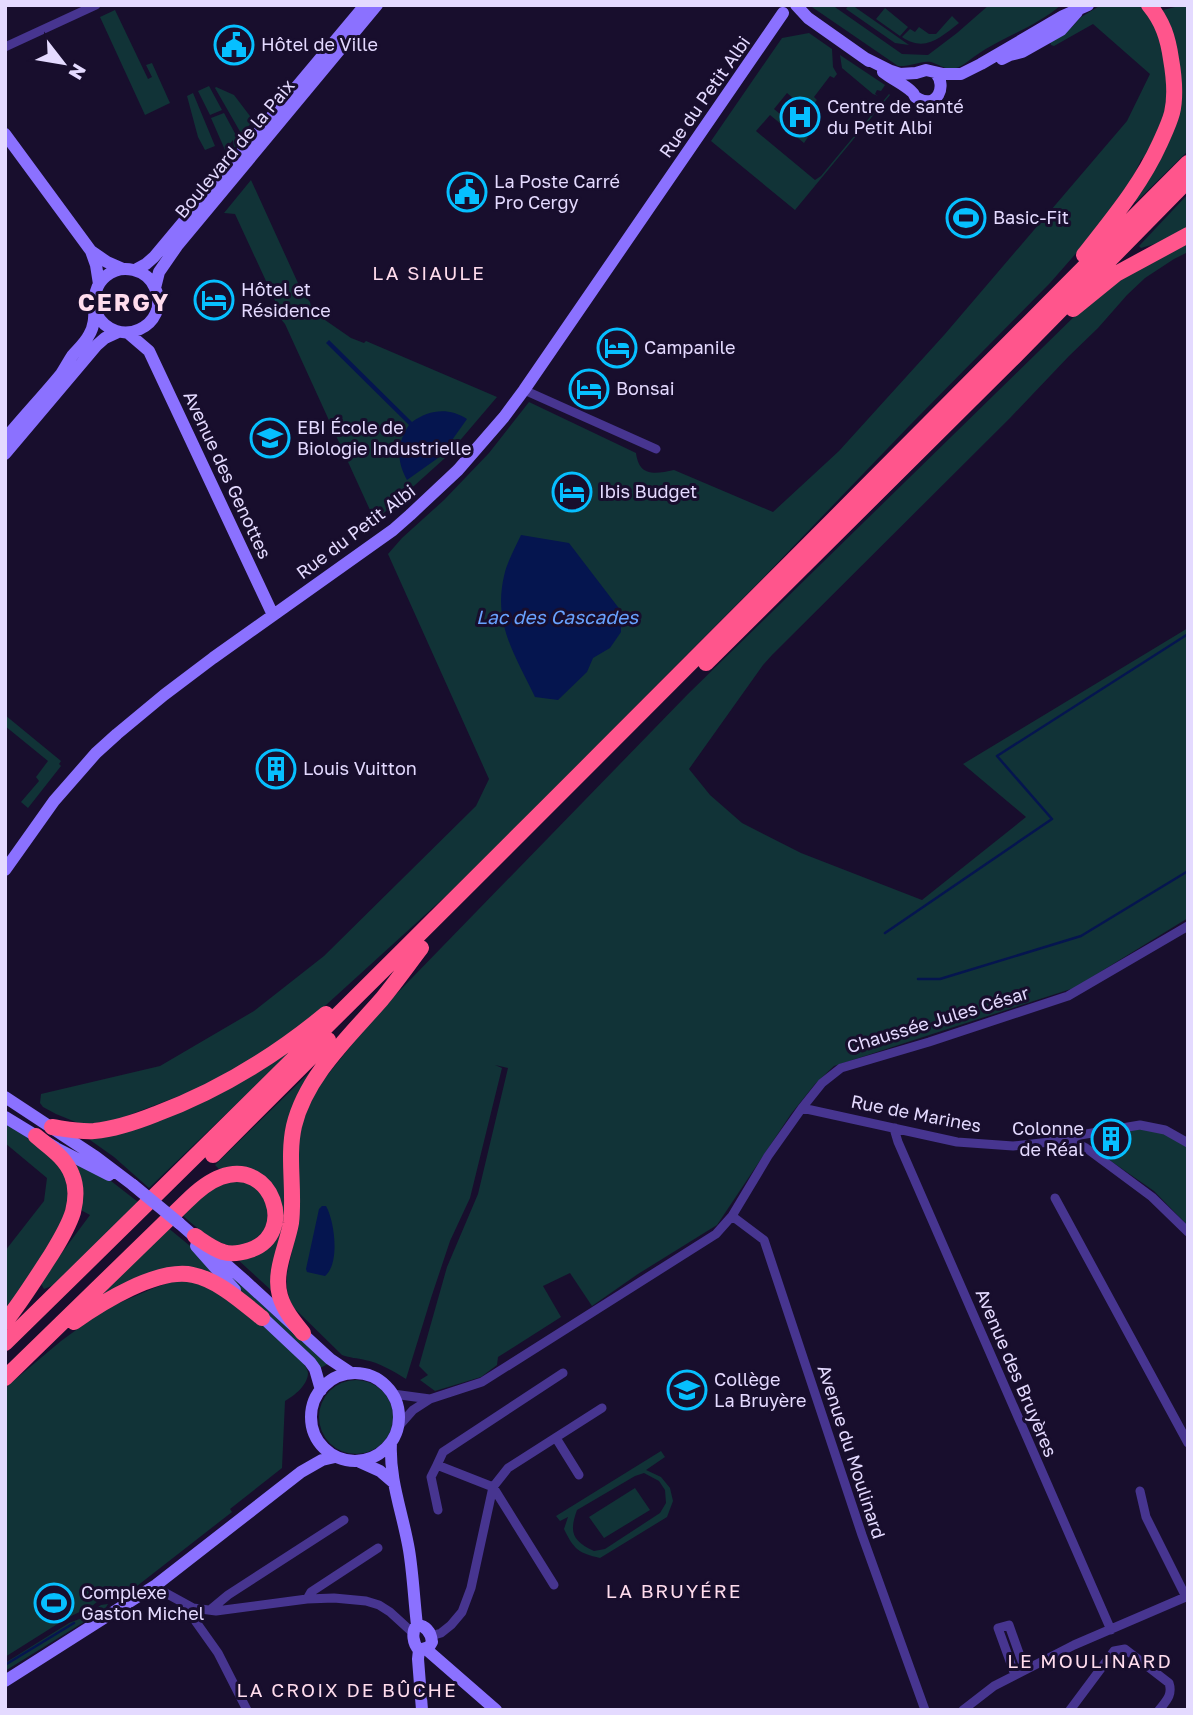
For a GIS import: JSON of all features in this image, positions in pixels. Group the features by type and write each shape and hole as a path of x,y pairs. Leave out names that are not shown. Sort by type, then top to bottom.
{"highway":[{"path":"1035,316 1042,299 1083,256 1129,198 1167,127 1173,105 1170,50 1164,29 1149,5"},
{"path":"5,1378 12,1361 420,941 1188,163"},
{"path":"5,1343 420,941 1014,356 1188,180"},
{"path":"1014,356 1116,274 1188,235"},
{"path":"51,1127 93,1131 133,1123 173,1108 226,1082 302,1033 385,960 420,941"},
{"path":"303,1333 283,1303 279,1288 291,1220 291,1145 295,1123 307,1093 322,1070 400,977 420,941"},
{"path":"5,1322 58,1242 70,1221 75,1204 75,1187 69,1169 59,1156 36,1136"},
{"path":"12,1361 205,1186 221,1176 245,1175 260,1181 271,1194 275,1208 274,1222 264,1243 254,1249 237,1254 224,1252 195,1236"},
{"path":"12,1361 98,1305 132,1288 167,1276 191,1274 204,1279 229,1293 262,1318"}],"street":[{"path":"5,47 96,5"},
{"name":"Boulevard de la Paix","path":"129,270 146,264 154,257 365,5"},
{"name":"Boulevard de la Paix","path":"155,288 159,272 177,246 377,5"},
{"name":"Rue du Petit Albi","path":"5,870 54,801 96,753 163,695 393,530 474,452 524,390 784,8 808,18 912,92"},
{"path":"1083,8 1061,30 1022,52 1006,56 940,92 933,99 925,101 912,92 911,80 916,73 926,70 956,75 965,72 1063,16 1083,8"},
{"name":"Rue du Petit Albi","path":"863,57 895,73 916,73"},
{"path":"936,73 941,82 940,92"},
{"path":"5,134 91,251 99,284"},
{"path":"5,454 97,345 105,338 123,332 138,331 149,323 158,307 155,288 148,278 107,262 91,251"},
{"path":"5,439 86,340 92,330 96,313 94,298 99,284 111,273 129,270"},
{"path":"96,313 105,325 123,332"},
{"name":"Avenue des Genottes","path":"149,323 149,351 272,615"},
{"name":"Avenue des Genottes","path":"123,332 149,351"},
{"path":"524,390 656,449"},
{"name":"Chaussée Jules César","path":"398,1427 413,1410 430,1399 482,1382 716,1234 732,1216 768,1156 802,1108 821,1083 841,1068 1068,996 1188,926"},
{"path":"5,1097 96,1157 177,1225 226,1281 310,1362 321,1390"},
{"name":"Rue de Marines","path":"802,1108 957,1142 1013,1146 1148,1125 1165,1130 1188,1143"},
{"path":"5,1117 132,1187"},
{"name":"Avenue des Bruyères","path":"895,1128 898,1142 1111,1630"},
{"path":"1050,1142 1069,1142 1086,1148 1152,1197 1188,1232"},
{"path":"1055,1198 1188,1443"},
{"name":"Avenue du Moulinard","path":"732,1216 764,1240 862,1535 925,1710"},
{"path":"177,1225 195,1236 330,1359 351,1373"},
{"path":"351,1373 367,1374 386,1385 399,1410 398,1427 391,1443 377,1456 359,1461 335,1457 315,1437 312,1425 311,1412 321,1390 335,1378 351,1373"},
{"path":"438,1510 431,1477 443,1452 563,1373"},
{"name":"Chaussée Jules César","path":"393,1394 430,1399"},
{"path":"431,1636 451,1625 462,1612 471,1588 493,1487 508,1468 602,1408"},
{"path":"301,1472 310,1457 315,1437"},
{"path":"556,1438 579,1475"},
{"path":"391,1443 394,1483 409,1550 415,1647 496,1710"},
{"path":"5,1681 156,1586 301,1472 322,1460 335,1457"},
{"path":"359,1461 383,1473 394,1483"},
{"path":"437,1465 493,1487 554,1585"},
{"path":"963,1710 994,1686 1074,1645 1187,1597 1146,1517 1140,1491"},
{"path":"210,1610 228,1595 344,1520"},
{"path":"307,1599 311,1592 379,1548"},
{"path":"156,1586 193,1608 210,1610 307,1599 366,1601 379,1605 415,1629"},
{"path":"193,1608 196,1622 218,1653 247,1710"},
{"path":"415,1629 421,1625 428,1630 432,1642 422,1650 418,1660 422,1710"},
{"path":"1015,1675 998,1628 1009,1625 1025,1670"},
{"path":"1070,1710 1114,1651 1125,1649 1170,1683 1170,1697 1159,1710"}],"green space":[{"path":"809,5 832,5 902,54 928,55 989,5 1061,5 1041,20 952,69 927,62 898,66"},
{"path":"849,5 909,45 895,43 846,9"},
{"path":"1101,5 1138,5 1155,19 1168,75 1167,114 1131,181 1086,242 1050,283 506,837 447,895 287,1037 200,1088 116,1120 83,1125 43,1107 40,1103 41,1094 160,1066 254,1011 324,956 476,806 489,779 388,554 489,453 529,402 636,453 644,470 654,473 674,470 773,512 839,451 945,334 1127,121 1150,74 1093,24 1054,46 1050,41"},
{"path":"1179,6 1188,7 1188,151 1136,202 1132,200 1172,128 1159,11"},
{"path":"885,8 908,27 900,36 876,19"},
{"path":"115,10 148,79 152,77 146,65 152,63 170,103 145,115 100,17"},
{"path":"952,16 959,23 932,41 918,44 902,37 910,29 915,32 919,27 929,34 936,34"},
{"path":"809,33 832,49 833,67 837,74 834,78 830,76 814,97 817,100 804,116 806,109 787,93 774,109 808,137 804,143 770,115 756,131 815,180 890,95 795,210 711,141 782,38"},
{"path":"840,55 885,85 881,91 877,90 875,94 878,96 873,94 842,68"},
{"path":"209,86 222,110 210,115 198,91"},
{"path":"215,88 234,95 253,120 242,135"},
{"path":"193,93 215,146 205,150 198,137 187,96"},
{"path":"224,113 238,139 234,149 233,140 225,150 211,118"},
{"path":"251,180 312,311 351,338 364,343 366,341 497,397 445,458 375,521 280,318 278,307 235,214 224,213"},
{"path":"1188,194 1188,227 1161,242 1141,248 1139,246"},
{"path":"1188,242 1188,252 1145,278 1127,295 1010,418 772,655 689,769 710,795 742,823 801,853 922,900 1026,817 963,764 1188,628 1188,918 1074,988 834,1066 815,1084 791,1114 717,1225 592,1306 570,1273 543,1286 561,1317 498,1357 497,1365 481,1377 435,1391 420,1380 428,1375 419,1366 447,1267 478,1194 508,1068 495,1065 502,1068 470,1198 450,1241 406,1379 376,1363 342,1355 294,1308 287,1289 287,1274 298,1223 301,1125 317,1088 375,1016 688,694 1085,306 1130,273"},
{"path":"5,715 61,761 61,766 28,808 21,802 39,781 36,777 48,761 5,726"},
{"path":"300,1043 149,1188 88,1137"},
{"path":"315,1067 306,1086 272,1291 236,1258 279,1229 252,1170 234,1166 220,1170 215,1165"},
{"path":"5,1123 51,1153 71,1186 63,1224 5,1312 5,1251 44,1201 47,1178 5,1143"},
{"path":"1143,1126 1173,1136 1188,1147 1188,1226 1154,1191 1105,1157 1097,1148 1104,1138"},
{"path":"76,1164 102,1174 138,1202 54,1285 44,1289 40,1282 90,1215 77,1208 74,1171"},
{"path":"234,1179 252,1184 267,1200 264,1229 257,1238 240,1246 217,1240 180,1213 212,1188"},
{"path":"167,1227 195,1250 218,1278 197,1271 87,1309"},
{"path":"206,1251 328,1364 320,1368 250,1302"},
{"path":"181,1280 204,1285 230,1302 281,1341 304,1365 308,1373 306,1382 285,1401 282,1468 230,1509 232,1512 137,1586 103,1597 5,1657 5,1388 61,1341 105,1309 154,1288"},
{"path":"356,1380 377,1386 387,1396 393,1417 387,1438 377,1448 356,1454 335,1448 325,1438 319,1417 325,1396 335,1386"},
{"path":"661,1451 665,1457 646,1470 661,1477 670,1488 673,1501 667,1517 600,1558 574,1546 564,1529 568,1517 560,1521 556,1516","holes":["644,1473 659,1481 665,1490 666,1503 660,1513 605,1549 594,1551 574,1535 573,1524 577,1510 635,1476"]},
{"path":"635,1488 650,1510 604,1538 589,1517"},
{"path":"108,1604 105,1609 5,1671 5,1663 69,1623 101,1605"}],"water":[{"path":"329,340 412,422 439,412 453,413 467,419 438,458 407,480 399,452 409,425 326,343"},
{"name":"Lac des Cascades","path":"521,535 569,543 621,611 621,632 610,648 593,658 587,672 558,700 535,697 508,639 504,624 501,593 504,576"},
{"path":"326,1206 334,1232 333,1262 325,1276 307,1272 306,1269 319,1209"}],"waterway":[{"path":"885,933 1052,819 997,756 1188,634"},
{"path":"918,979 940,979 1081,936 1188,871"},
{"path":"5,1665 74,1623"}],"place":[{"name":"Hôtel de Ville","path":"234,45"},
{"name":"Centre de santé du Petit Albi","path":"800,117"},
{"name":"La Poste Carré Pro Cergy","path":"467,192"},
{"name":"Basic-Fit","path":"966,218"},
{"name":"Hôtel et Résidence","path":"214,300"},
{"name":"Campanile","path":"617,348"},
{"name":"Bonsai","path":"589,389"},
{"name":"EBI École de Biologie Industrielle","path":"270,438"},
{"name":"Ibis Budget","path":"572,492"},
{"name":"Louis Vuitton","path":"276,769"},
{"name":"Colonne de Réal","path":"1111,1139"},
{"name":"Collège La Bruyère","path":"687,1390"},
{"name":"Complexe Gaston Michel","path":"54,1603"}],"district":[{"name":"LA SIAULE","path":"429,273"},
{"name":"CERGY","path":"124,303"},
{"name":"LA BRUYÉRE","path":"674,1591"},
{"name":"LE MOULINARD","path":"1090,1661"},
{"name":"LA CROIX DE BÛCHE","path":"347,1690"}]}
